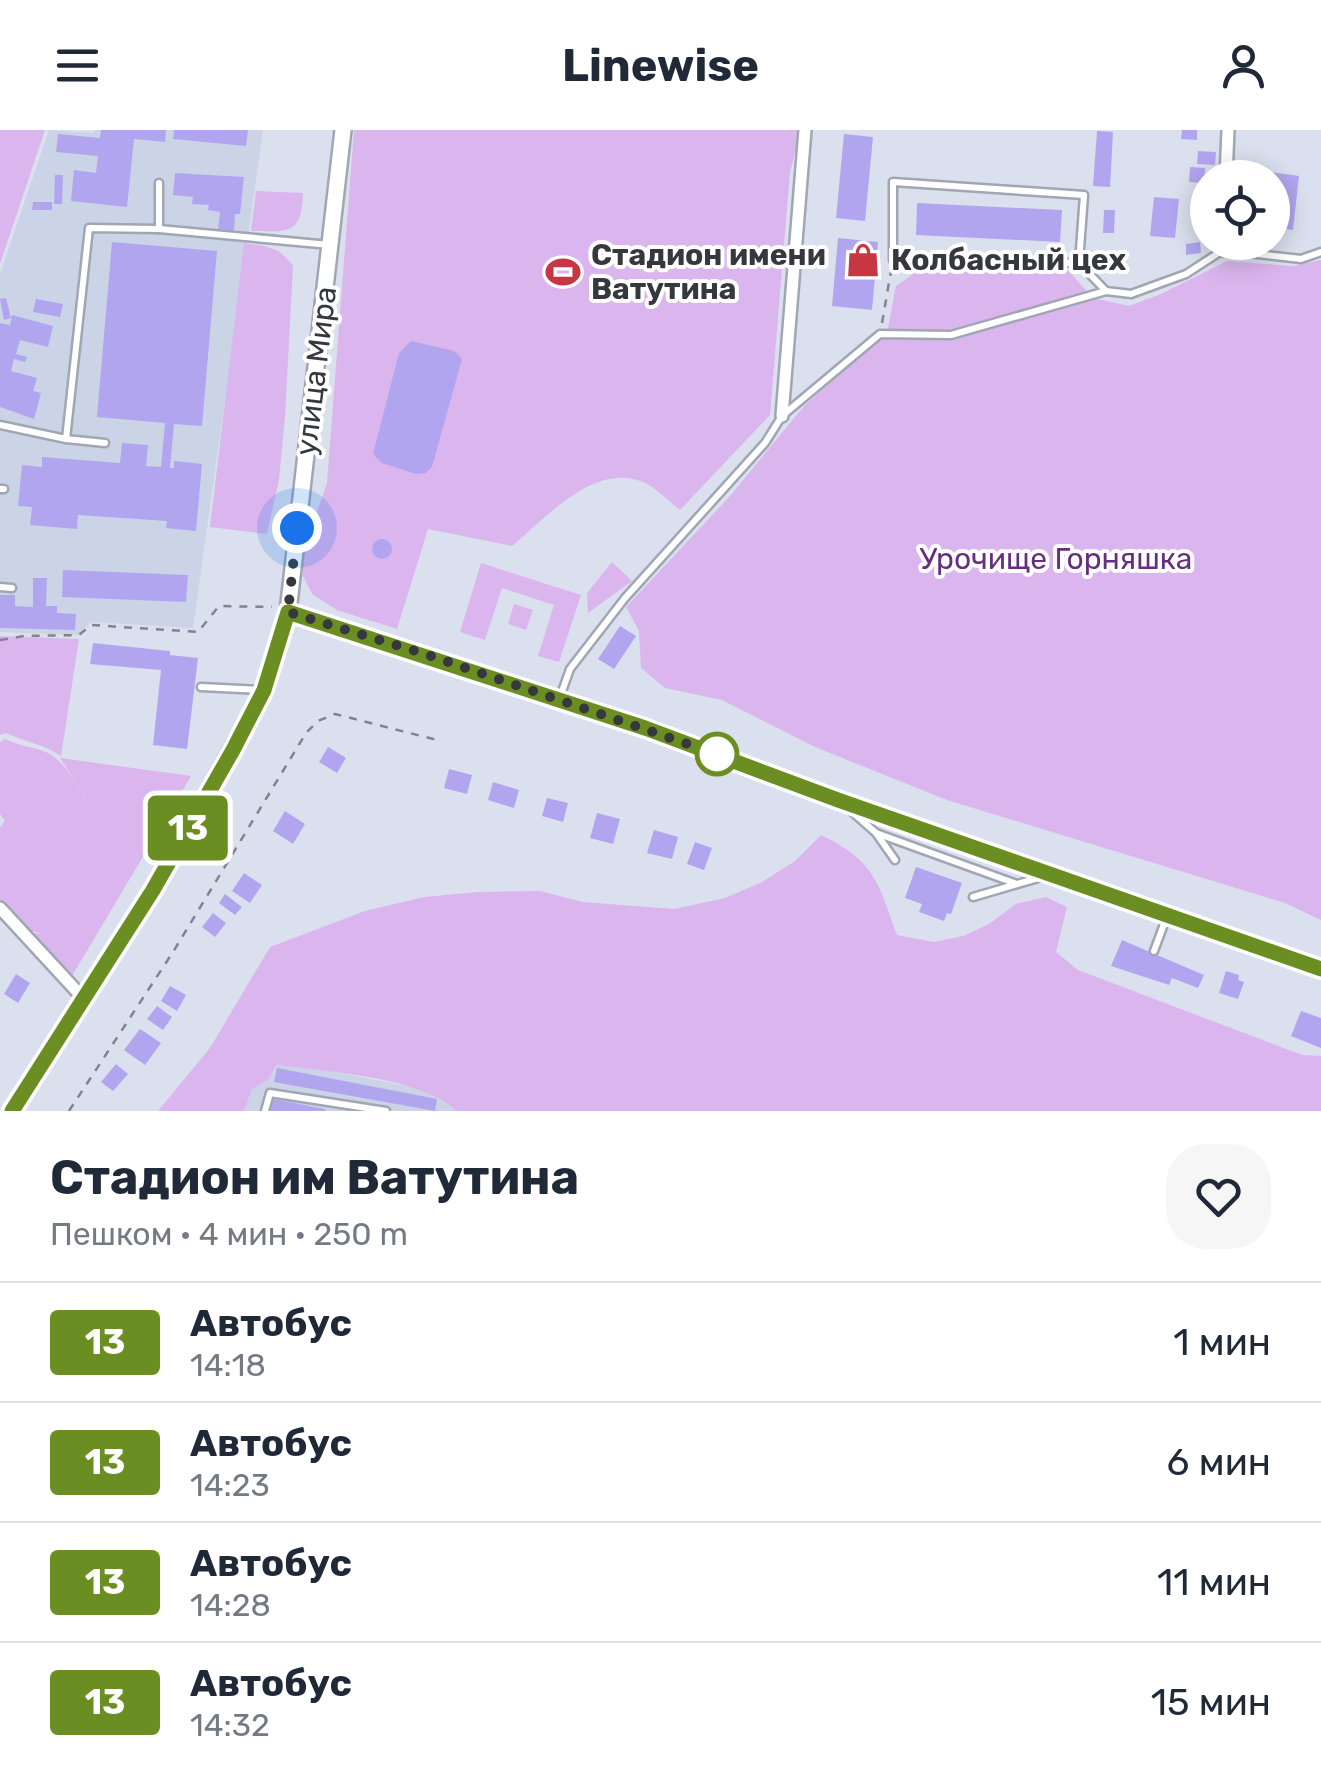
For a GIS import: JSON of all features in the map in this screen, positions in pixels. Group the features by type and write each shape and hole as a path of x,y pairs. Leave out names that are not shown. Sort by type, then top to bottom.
{"main road":[{"name":"улица Мира","path":"12,1111 153,890 264,690 288,612 343,130"},
{"path":"288,612 559,698 1321,969"}],"street":[{"path":"782,416 805,130"},
{"path":"1227,160 1228,130"},
{"path":"0,908 84,999"}],"lane":[{"path":"158,229 159,182"},
{"path":"1079,263 1084,195 893,182 893,260 1079,263 1106,292"},
{"path":"66,440 89,228 158,229 332,246"},
{"path":"1290,257 1301,259 1321,252"},
{"path":"559,698 570,669 625,598 765,443 782,416 880,334 951,334 1106,292 1131,294 1186,274 1204,260"},
{"path":"0,425 66,440 106,442"},
{"path":"0,588 12,588"},
{"path":"201,687 264,690"},
{"path":"838,800 876,833 895,860"},
{"path":"876,833 1017,884"},
{"path":"973,897 1051,874"},
{"path":"1154,951 1168,915"},
{"path":"265,1111 270,1093 386,1111"}],"path":[{"path":"880,334 893,260"},
{"path":"0,640 79,636 92,625 198,632 219,606 270,606 288,612"},
{"path":"69,1111 173,952 306,733 318,721 335,714 436,740"}],"shaded area":[{"path":"49,130 263,130 193,628 91,622 79,635 0,632 0,274"},
{"path":"276,1065 331,1071 426,1090 456,1111 244,1111 252,1089 268,1080"}],"green space":[{"path":"0,130 45,130 0,264"},
{"name":"Стадион имени Ватутина","path":"354,130 801,130 790,172 770,415 680,510 649,485 630,478 611,479 574,494 512,546 428,529 397,629 337,610 312,594 303,576 301,559 327,483"},
{"path":"256,191 303,193 296,224 283,230 251,231"},
{"path":"244,243 278,251 293,266 279,480 267,534 210,527"},
{"name":"Урочище Горняшка","path":"1321,260 1321,920 1285,903 947,800 815,747 722,700 665,688 641,668 639,631 626,607 730,496 804,406 887,333 896,286 930,262 1065,267 1093,298 1129,306 1227,261 1293,266"},
{"path":"612,562 632,581 588,613 587,593"},
{"path":"481,563 581,595 559,662 538,656 554,605 502,588 485,640 460,632"},
{"path":"514,604 533,610 526,630 508,624"},
{"path":"0,636 79,639 61,756 6,733 0,735"},
{"path":"5,739 53,756 90,804 60,758 191,776 72,976 31,933 42,934 29,930 0,903 0,827 5,821 0,814 0,742"},
{"path":"821,835 864,864 879,887 897,935 934,942 963,936 989,924 1016,904 1046,897 1067,907 1056,952 1078,970 1302,1055 1321,1056 1321,1111 456,1111 420,1090 397,1083 276,1065 268,1080 252,1089 244,1111 158,1111 210,1048 270,947 365,911 424,897 540,891 583,902 674,909 725,898 762,882 795,861"}],"building":[{"path":"101,130 166,130 165,142 134,139 127,207 71,201 74,170 96,173 98,156 56,152 58,134 100,138"},
{"path":"174,130 248,130 246,146 173,139"},
{"path":"1182,130 1197,130 1197,140 1181,139"},
{"path":"1097,131 1113,132 1110,187 1093,186"},
{"path":"844,134 873,137 865,221 836,218"},
{"path":"1198,151 1216,152 1215,160 1197,160"},
{"path":"175,173 244,177 234,232 218,230 220,212 208,210 209,205 192,204 193,197 173,195"},
{"path":"55,175 63,175 62,204 54,204"},
{"path":"1290,175 1299,176 1293,230 1290,230"},
{"path":"1154,197 1179,199 1175,238 1150,236"},
{"path":"33,202 52,202 52,210 32,210"},
{"path":"917,203 1062,210 1060,242 916,235"},
{"path":"1104,210 1115,210 1114,233 1103,233"},
{"path":"838,238 878,242 872,310 832,306"},
{"path":"112,242 217,251 202,426 174,424 170,468 174,468 174,461 202,464 196,531 166,528 167,521 78,515 77,529 30,525 32,507 18,506 22,465 42,467 42,457 120,463 122,443 148,445 146,466 161,467 165,423 97,417"},
{"path":"6,298 11,318 4,320 0,299"},
{"path":"36,299 63,304 60,317 33,312"},
{"path":"12,315 53,326 48,347 20,340 16,354 27,357 25,362 14,359 11,371 37,378 33,391 41,393 34,419 0,407 0,323 10,325"},
{"path":"411,341 454,351 462,359 432,467 426,473 416,474 382,463 373,454 399,353"},
{"path":"382,539 392,549 382,559 372,549"},
{"path":"63,570 188,575 186,602 62,597"},
{"path":"33,578 47,578 46,606 57,606 57,613 76,614 75,630 0,628 0,595 15,595 15,606 33,607"},
{"path":"620,626 636,636 614,669 598,659"},
{"path":"93,643 198,658 187,749 153,745 161,670 90,664"},
{"path":"328,747 346,758 337,773 319,762"},
{"path":"449,769 472,775 467,794 444,788"},
{"path":"493,782 519,790 514,808 488,800"},
{"path":"547,798 568,803 563,822 542,816"},
{"path":"285,811 305,824 293,844 273,831"},
{"path":"597,813 620,819 613,844 590,838"},
{"path":"654,830 678,837 672,859 647,853"},
{"path":"695,842 712,848 704,870 687,864"},
{"path":"916,867 962,883 951,914 947,913 944,921 919,912 922,904 905,898"},
{"path":"244,873 262,885 250,903 232,891"},
{"path":"225,894 242,907 235,915 219,903"},
{"path":"213,913 226,923 215,937 202,927"},
{"path":"1122,940 1204,975 1198,988 1172,978 1169,985 1111,966"},
{"path":"1226,971 1239,975 1238,980 1244,982 1238,999 1219,993"},
{"path":"16,974 30,983 18,1003 4,994"},
{"path":"170,986 186,995 177,1011 161,1001"},
{"path":"157,1006 172,1017 163,1030 147,1019"},
{"path":"1301,1011 1321,1018 1321,1048 1291,1036"},
{"path":"140,1029 161,1043 145,1065 124,1050"},
{"path":"116,1064 128,1074 113,1091 101,1082"},
{"path":"277,1068 437,1099 435,1111 274,1082"},
{"path":"273,1099 325,1109 325,1111 271,1111"}],"bus line":[{"name":"13","path":"12,1111 153,890 233,750 264,690 288,612 645,728 838,800 1321,969"}],"place":[{"name":"Колбасный цех","path":"863,260"},
{"name":"Стадион имени Ватутина","path":"563,272"}],"route":[{"path":"297,528 288,612 425,654 717,754"}]}
